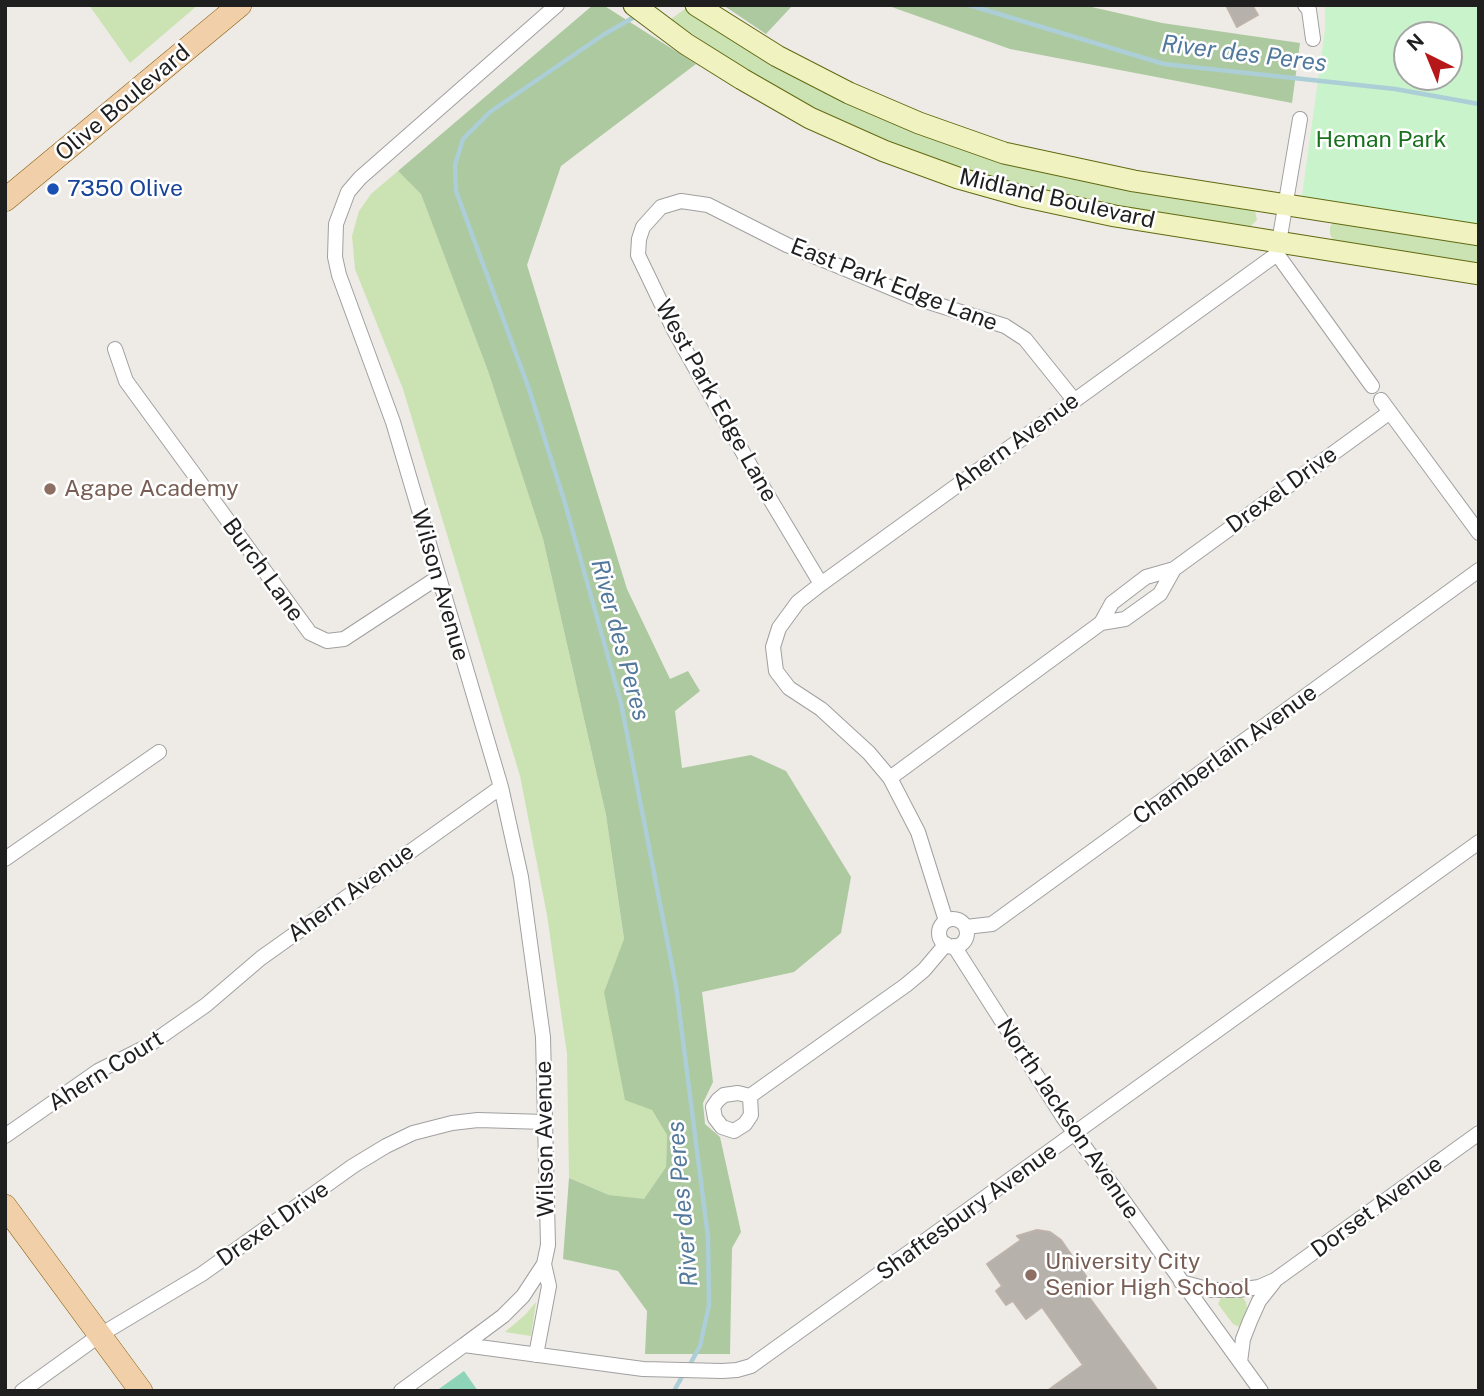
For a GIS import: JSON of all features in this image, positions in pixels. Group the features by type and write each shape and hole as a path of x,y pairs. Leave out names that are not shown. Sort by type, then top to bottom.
{"main road":[{"name":"Olive Boulevard","path":"5,200 240,5"},
{"name":"Midland Boulevard","path":"634,5 742,79 810,118 884,151 958,178 1022,196 1278,248 1479,274"},
{"name":"Midland Boulevard","path":"696,5 777,56 849,93 919,123 1004,153 1134,181 1479,235"},
{"path":"5,1206 141,1391"}],"street":[{"name":"Wilson Avenue","path":"464,1345 503,1316 523,1296 544,1264 548,1245 543,1037 520,877 501,787 393,422 340,275 335,257 336,224 348,192 360,178 557,5"},
{"path":"1305,5 1309,10 1313,39"},
{"path":"1300,119 1278,248 1372,386"},
{"name":"East Park Edge Lane","path":"652,214 671,202 708,205 787,245 848,271 914,297 1005,326 1025,339 1074,400"},
{"name":"West Park Edge Lane","path":"652,214 643,226 638,255 674,330 821,584"},
{"name":"Ahern Avenue","path":"890,778 869,753 841,727 781,680 773,661 773,647 779,628 788,613 821,584 1278,248"},
{"name":"Burch Lane","path":"115,348 126,381 310,633 327,641 344,639 437,578"},
{"name":"Drexel Drive","path":"890,778 1101,623 1112,603 1146,577 1174,569 1386,406 1479,533"},
{"name":"Drexel Drive","path":"1101,623 1125,619 1160,594 1174,569"},
{"name":"Chamberlain Avenue","path":"966,927 992,924 1479,570"},
{"path":"5,859 159,752"},
{"path":"890,778 918,832 946,921 940,933 950,945"},
{"name":"Ahern Avenue","path":"205,1005 261,957 501,787"},
{"name":"Shaftesbury Avenue","path":"464,1345 659,1369 722,1371 751,1366 1479,842"},
{"path":"750,1096 906,985 950,945 965,940 966,927 960,920 946,921"},
{"name":"North Jackson Avenue","path":"950,945 1076,1134 1261,1391"},
{"name":"Ahern Court","path":"5,1136 98,1071 146,1046 205,1005"},
{"name":"Drexel Drive","path":"22,1391 100,1335 202,1274 353,1166 395,1142 413,1133 452,1123 478,1120 545,1122"},
{"name":"Dorset Avenue","path":"1181,1282 1211,1290 1238,1290 1259,1287 1275,1280 1479,1133"},
{"name":"Wilson Avenue","path":"536,1355 549,1286 544,1264"},
{"name":"Dorset Avenue","path":"1240,1362 1250,1321 1259,1301 1275,1280"},
{"path":"401,1391 464,1345"}],"green space":[{"path":"89,5 198,5 130,63"},
{"path":"593,5 603,5 696,64 561,166 527,265 627,589 670,679 688,671 700,691 675,711 682,768 751,755 786,771 851,877 841,933 794,972 702,992 713,1082 703,1103 705,1124 720,1137 741,1232 732,1248 730,1354 645,1354 647,1311 618,1271 563,1259 569,1178 609,1195 644,1199 666,1167 667,1135 652,1110 625,1100 604,992 624,939 606,815 543,539 488,371 421,194 398,171"},
{"path":"723,5 793,5 766,34"},
{"path":"886,5 1083,5 1162,23 1300,43 1292,103 1010,49"},
{"name":"Heman Park","path":"1325,5 1479,5 1479,225 1302,196 1325,30"},
{"path":"685,9 856,104 1254,207 1257,220 1246,229 1059,194 1000,180 932,158 809,105 734,63 671,19"},
{"path":"398,171 421,193 488,371 543,539 606,815 624,940 604,992 652,1110 667,1135 666,1167 644,1200 609,1195 569,1178 567,1054 547,915 520,776 403,389 355,269 352,236 359,211 371,194"},
{"path":"1334,221 1479,242 1479,263 1333,240 1330,227"},
{"path":"1242,1297 1247,1308 1239,1327 1233,1324 1218,1304 1221,1298"},
{"path":"536,1302 531,1336 505,1332 525,1315"},
{"path":"464,1371 478,1391 436,1391"}],"building":[{"path":"1226,5 1252,5 1258,15 1237,27"},
{"path":"1037,1230 1050,1232 1061,1240 1088,1279 1080,1285 1158,1391 1047,1391 1083,1365 1042,1307 1026,1319 1013,1301 1006,1305 996,1291 1002,1286 987,1264 1021,1240 1017,1236"}],"waterway":[{"name":"River des Peres","path":"969,5 1164,64 1395,89 1479,104"},
{"name":"River des Peres","path":"636,16 603,35 490,112 463,139 455,165 456,191 529,389 564,500 621,703 676,986 708,1237 709,1305 700,1346 689,1366"},
{"name":"River des Peres","path":"674,1391 684,1373"}],"place":[{"name":"7350 Olive","path":"53,189"},
{"name":"Agape Academy","path":"50,489"},
{"name":"University City Senior High School","path":"1031,1275"}]}
